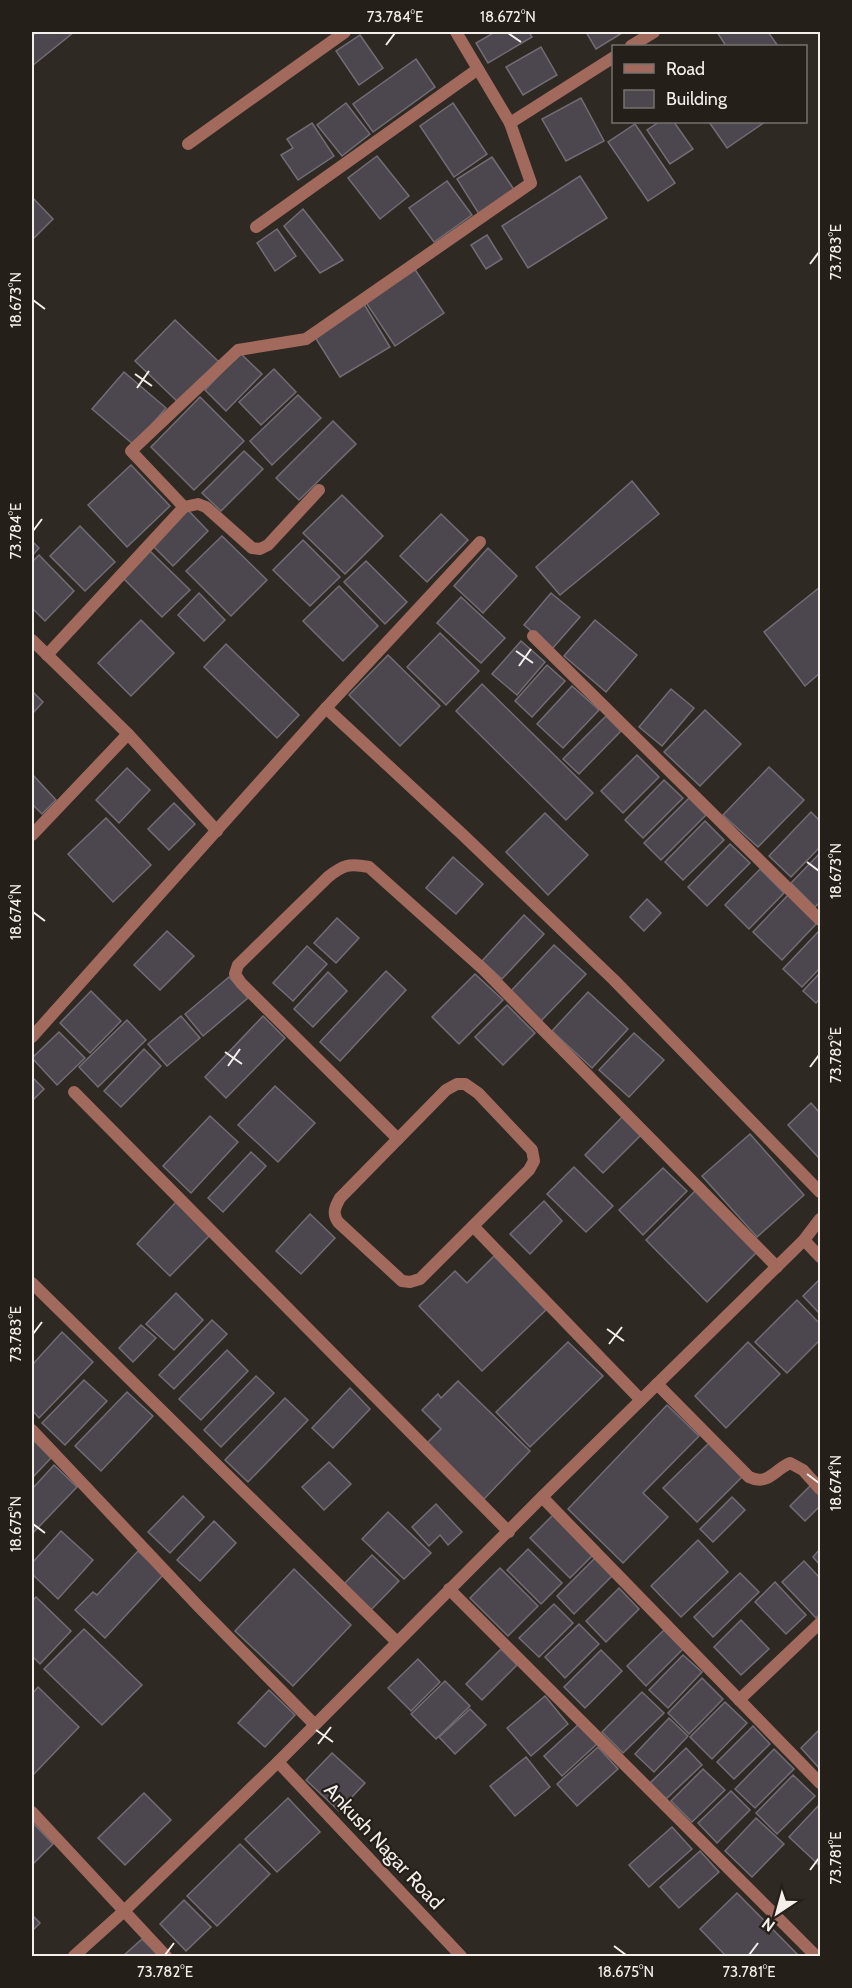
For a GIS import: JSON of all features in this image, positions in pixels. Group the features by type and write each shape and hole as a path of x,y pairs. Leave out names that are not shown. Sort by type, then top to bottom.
{"street":[{"path":"188,144 345,32"},
{"path":"184,507 131,452 238,350 306,339 531,183 510,123 456,32"},
{"path":"633,45 654,32"},
{"path":"510,123 612,58"},
{"path":"256,227 478,69"},
{"path":"47,655 184,507 198,504 206,507 252,548 260,549 268,545 319,490"},
{"path":"32,1037 326,708 480,542"},
{"path":"533,636 820,920"},
{"path":"32,640 128,734 217,831"},
{"path":"326,708 614,980 820,1192"},
{"path":"32,835 128,734"},
{"path":"398,1139 241,983 235,974 238,965 328,877 340,868 354,864 369,867 483,969 777,1267"},
{"path":"456,1084 465,1084 478,1093 532,1150 534,1161 529,1170 473,1226 420,1279 410,1282 402,1281 395,1276 333,1215 340,1198 446,1090 456,1084"},
{"path":"74,1092 509,1532"},
{"path":"74,1956 123,1912 278,1762 449,1589 804,1240 820,1219"},
{"path":"473,1226 641,1400"},
{"path":"804,1240 820,1257"},
{"path":"32,1283 397,1642"},
{"path":"657,1384 749,1477 765,1480 790,1463 803,1470 820,1489"},
{"path":"32,1430 199,1607 314,1724"},
{"path":"542,1497 820,1783"},
{"path":"449,1589 816,1956"},
{"path":"739,1700 820,1623"},
{"name":"Ankush Nagar Road","path":"278,1762 461,1956"},
{"path":"32,1812 166,1956"}],"building":[{"path":"37,32 74,32 32,66 32,36"},
{"path":"495,32 529,32 532,37 488,63 476,43"},
{"path":"586,32 621,32 622,33 596,49"},
{"path":"717,32 768,32 777,45 725,45"},
{"path":"360,35 383,68 359,85 336,51"},
{"path":"541,47 557,75 523,95 506,67"},
{"path":"416,59 435,87 373,132 353,104"},
{"path":"581,98 604,141 566,161 542,119"},
{"path":"346,103 370,134 342,156 317,125"},
{"path":"453,103 487,154 454,177 420,126"},
{"path":"312,123 334,156 298,180 281,155 293,148 287,139"},
{"path":"658,123 675,123 693,149 670,164 647,130"},
{"path":"710,123 764,123 727,148"},
{"path":"635,124 675,183 648,201 608,142"},
{"path":"377,156 409,196 380,219 348,178"},
{"path":"492,157 515,191 479,214 457,179"},
{"path":"580,176 607,218 528,268 502,226"},
{"path":"447,181 472,215 434,242 409,208"},
{"path":"32,197 53,219 32,240"},
{"path":"303,209 343,260 320,273 284,226"},
{"path":"277,229 296,256 275,271 257,243"},
{"path":"487,235 502,259 486,269 471,245"},
{"path":"414,268 444,313 395,346 365,301"},
{"path":"364,304 390,347 340,377 313,334"},
{"path":"175,320 219,362 179,403 135,361"},
{"path":"240,353 262,374 226,411 205,390"},
{"path":"274,369 296,392 261,425 239,402"},
{"path":"124,372 166,408 134,445 92,409"},
{"path":"298,395 321,418 272,465 250,441"},
{"path":"200,397 244,441 194,490 151,447"},
{"path":"333,421 356,444 299,500 276,478"},
{"path":"244,451 263,469 221,511 202,493"},
{"path":"131,465 170,506 127,547 88,505"},
{"path":"632,481 659,514 560,595 536,567"},
{"path":"342,495 383,536 345,574 303,533"},
{"path":"187,509 208,531 173,566 151,544"},
{"path":"441,514 468,540 427,582 400,556"},
{"path":"80,526 115,562 85,591 50,556"},
{"path":"222,536 267,580 231,616 186,571"},
{"path":"303,540 340,577 310,606 273,570"},
{"path":"32,541 39,548 32,556"},
{"path":"488,548 517,576 483,613 454,586"},
{"path":"150,551 190,590 162,617 123,578"},
{"path":"39,555 74,591 45,621 32,608 32,562"},
{"path":"366,561 407,602 385,624 344,582"},
{"path":"339,586 378,626 343,661 303,621"},
{"path":"820,587 820,673 805,686 764,632"},
{"path":"199,593 225,620 204,641 178,615"},
{"path":"551,593 580,617 552,649 524,625"},
{"path":"461,597 505,638 481,663 437,623"},
{"path":"141,620 174,653 131,696 98,663"},
{"path":"595,620 637,655 606,692 564,656"},
{"path":"440,633 479,671 446,705 407,667"},
{"path":"521,641 545,662 517,695 492,674"},
{"path":"226,644 299,715 277,738 204,667"},
{"path":"388,655 440,706 400,746 349,695"},
{"path":"547,665 565,681 532,717 515,701"},
{"path":"482,684 593,793 566,820 456,711"},
{"path":"572,686 599,710 563,748 537,724"},
{"path":"671,689 694,708 662,746 639,727"},
{"path":"32,691 43,702 32,714"},
{"path":"705,710 741,744 700,786 664,752"},
{"path":"606,716 621,731 579,774 563,759"},
{"path":"637,755 659,777 623,813 601,791"},
{"path":"769,767 804,800 758,847 723,815"},
{"path":"127,768 150,790 119,823 96,800"},
{"path":"32,774 56,800 42,814 32,804"},
{"path":"664,780 683,798 643,838 625,820"},
{"path":"689,798 706,815 661,860 644,843"},
{"path":"174,803 195,824 169,850 148,829"},
{"path":"811,812 820,821 820,847 791,877 769,856"},
{"path":"545,813 588,855 548,895 506,852"},
{"path":"106,818 151,865 113,902 68,854"},
{"path":"705,821 724,840 683,880 665,862"},
{"path":"730,844 750,863 707,906 688,887"},
{"path":"820,853 820,902 815,907 791,883"},
{"path":"453,857 483,884 456,914 426,888"},
{"path":"760,869 784,893 749,929 725,905"},
{"path":"788,895 818,922 782,960 753,932"},
{"path":"647,899 661,913 644,931 630,917"},
{"path":"524,915 544,934 502,979 482,961"},
{"path":"337,918 359,938 336,963 314,943"},
{"path":"820,930 820,968 802,987 783,969"},
{"path":"167,931 194,956 160,990 134,965"},
{"path":"554,945 586,974 541,1021 510,992"},
{"path":"307,946 327,964 293,1001 273,983"},
{"path":"386,971 406,990 340,1061 320,1042"},
{"path":"328,972 347,991 313,1027 294,1009"},
{"path":"820,973 820,998 816,1003 803,991"},
{"path":"475,974 503,1000 459,1044 432,1017"},
{"path":"229,977 248,998 203,1036 185,1014"},
{"path":"91,991 121,1021 90,1053 60,1023"},
{"path":"588,992 628,1029 592,1068 552,1031"},
{"path":"507,1005 535,1033 503,1065 475,1037"},
{"path":"181,1016 200,1038 167,1066 148,1044"},
{"path":"263,1016 285,1038 226,1098 205,1077"},
{"path":"127,1020 146,1040 98,1087 79,1067"},
{"path":"59,1032 85,1058 57,1085 32,1058"},
{"path":"634,1033 664,1060 629,1097 599,1070"},
{"path":"144,1049 161,1066 121,1107 104,1091"},
{"path":"32,1077 44,1089 32,1101"},
{"path":"275,1086 315,1123 278,1162 238,1125"},
{"path":"811,1103 820,1113 820,1159 788,1125"},
{"path":"210,1116 238,1142 191,1193 163,1166"},
{"path":"623,1116 642,1134 603,1173 585,1155"},
{"path":"750,1134 804,1195 757,1237 702,1176"},
{"path":"251,1152 266,1166 223,1212 208,1198"},
{"path":"574,1167 613,1206 586,1232 547,1194"},
{"path":"663,1168 687,1191 643,1235 619,1210"},
{"path":"697,1189 759,1250 707,1302 646,1240"},
{"path":"544,1201 562,1221 530,1254 510,1234"},
{"path":"176,1202 210,1235 170,1276 137,1244"},
{"path":"310,1214 335,1238 301,1274 276,1251"},
{"path":"494,1256 546,1310 482,1371 419,1306 455,1271 467,1283"},
{"path":"820,1279 820,1314 803,1296"},
{"path":"176,1293 203,1320 174,1350 146,1324"},
{"path":"797,1300 820,1324 820,1340 787,1373 755,1342"},
{"path":"212,1320 227,1334 174,1389 159,1375"},
{"path":"141,1325 156,1338 133,1362 119,1348"},
{"path":"62,1332 93,1362 39,1418 32,1410 32,1365"},
{"path":"568,1342 603,1376 530,1447 496,1412"},
{"path":"748,1342 780,1374 726,1428 695,1396"},
{"path":"227,1350 248,1371 201,1420 179,1399"},
{"path":"256,1376 274,1393 221,1447 204,1430"},
{"path":"84,1380 107,1401 65,1445 42,1423"},
{"path":"458,1381 530,1451 484,1499 427,1443 441,1429 422,1410 438,1394 441,1398"},
{"path":"350,1388 370,1409 333,1448 312,1428"},
{"path":"127,1392 153,1416 101,1471 75,1446"},
{"path":"285,1398 308,1420 248,1482 225,1460"},
{"path":"667,1405 699,1436 643,1493 668,1517 623,1563 568,1509"},
{"path":"32,1439 51,1458 32,1478"},
{"path":"710,1442 744,1475 697,1522 663,1488"},
{"path":"329,1462 351,1484 324,1510 302,1487"},
{"path":"54,1465 77,1487 32,1534 32,1489"},
{"path":"811,1485 820,1494 820,1506 805,1521 790,1506"},
{"path":"183,1496 204,1517 170,1553 148,1532"},
{"path":"732,1497 745,1510 713,1542 700,1529"},
{"path":"436,1504 462,1532 448,1545 440,1535 429,1546 412,1527"},
{"path":"388,1512 431,1553 404,1579 362,1539"},
{"path":"553,1515 593,1555 570,1578 530,1538"},
{"path":"214,1521 236,1543 200,1581 177,1560"},
{"path":"61,1531 93,1560 58,1599 32,1574 32,1563"},
{"path":"698,1540 728,1572 681,1617 651,1586"},
{"path":"528,1549 562,1583 541,1604 507,1570"},
{"path":"820,1549 820,1565 813,1557"},
{"path":"138,1551 163,1575 105,1638 75,1610 93,1592 97,1595"},
{"path":"372,1555 399,1581 369,1612 342,1586"},
{"path":"597,1556 614,1574 574,1614 557,1596"},
{"path":"804,1561 820,1578 820,1614 816,1618 782,1582"},
{"path":"500,1568 538,1606 508,1636 470,1598"},
{"path":"294,1569 351,1625 293,1686 235,1631"},
{"path":"740,1573 759,1592 713,1637 694,1617"},
{"path":"775,1582 806,1615 786,1634 755,1602"},
{"path":"619,1588 639,1609 606,1642 586,1621"},
{"path":"36,1597 71,1631 40,1664 32,1656 32,1601"},
{"path":"554,1604 573,1623 539,1657 519,1638"},
{"path":"741,1620 769,1649 741,1675 714,1647"},
{"path":"579,1624 599,1644 565,1678 545,1657"},
{"path":"84,1629 142,1685 102,1725 44,1669"},
{"path":"664,1630 683,1649 646,1686 627,1666"},
{"path":"501,1649 517,1665 482,1700 466,1684"},
{"path":"601,1650 622,1671 585,1708 564,1687"},
{"path":"683,1655 702,1672 668,1708 649,1690"},
{"path":"418,1659 440,1682 411,1711 388,1688"},
{"path":"702,1678 723,1699 689,1734 668,1713"},
{"path":"445,1681 470,1706 436,1739 411,1714"},
{"path":"38,1687 79,1727 34,1774 32,1772 32,1694"},
{"path":"269,1690 295,1715 265,1747 238,1723"},
{"path":"642,1692 664,1713 623,1753 602,1732"},
{"path":"545,1696 568,1724 531,1756 507,1728"},
{"path":"725,1702 747,1723 712,1759 690,1737"},
{"path":"470,1709 486,1725 455,1754 439,1737"},
{"path":"669,1718 688,1736 654,1772 635,1754"},
{"path":"579,1724 597,1744 562,1776 544,1756"},
{"path":"753,1726 770,1744 734,1779 717,1762"},
{"path":"820,1729 820,1769 801,1748"},
{"path":"598,1747 618,1769 577,1806 557,1784"},
{"path":"686,1748 702,1765 666,1799 650,1783"},
{"path":"774,1749 794,1769 755,1808 735,1789"},
{"path":"332,1753 365,1783 339,1811 306,1780"},
{"path":"526,1757 550,1787 515,1816 490,1786"},
{"path":"703,1769 725,1790 692,1822 671,1801"},
{"path":"793,1775 815,1796 777,1834 756,1813"},
{"path":"731,1791 750,1810 717,1843 698,1823"},
{"path":"144,1793 171,1820 125,1865 98,1838"},
{"path":"288,1798 320,1832 277,1872 245,1839"},
{"path":"820,1804 820,1866 789,1837"},
{"path":"756,1818 784,1844 752,1877 725,1851"},
{"path":"32,1822 53,1844 32,1865"},
{"path":"672,1827 692,1849 649,1887 629,1865"},
{"path":"240,1844 270,1874 217,1926 187,1896"},
{"path":"700,1851 719,1872 679,1908 660,1887"},
{"path":"737,1893 799,1956 726,1956 700,1929"},
{"path":"184,1900 211,1927 186,1951 160,1924"},
{"path":"32,1915 40,1923 32,1931"},
{"path":"142,1939 159,1956 123,1956"}]}
